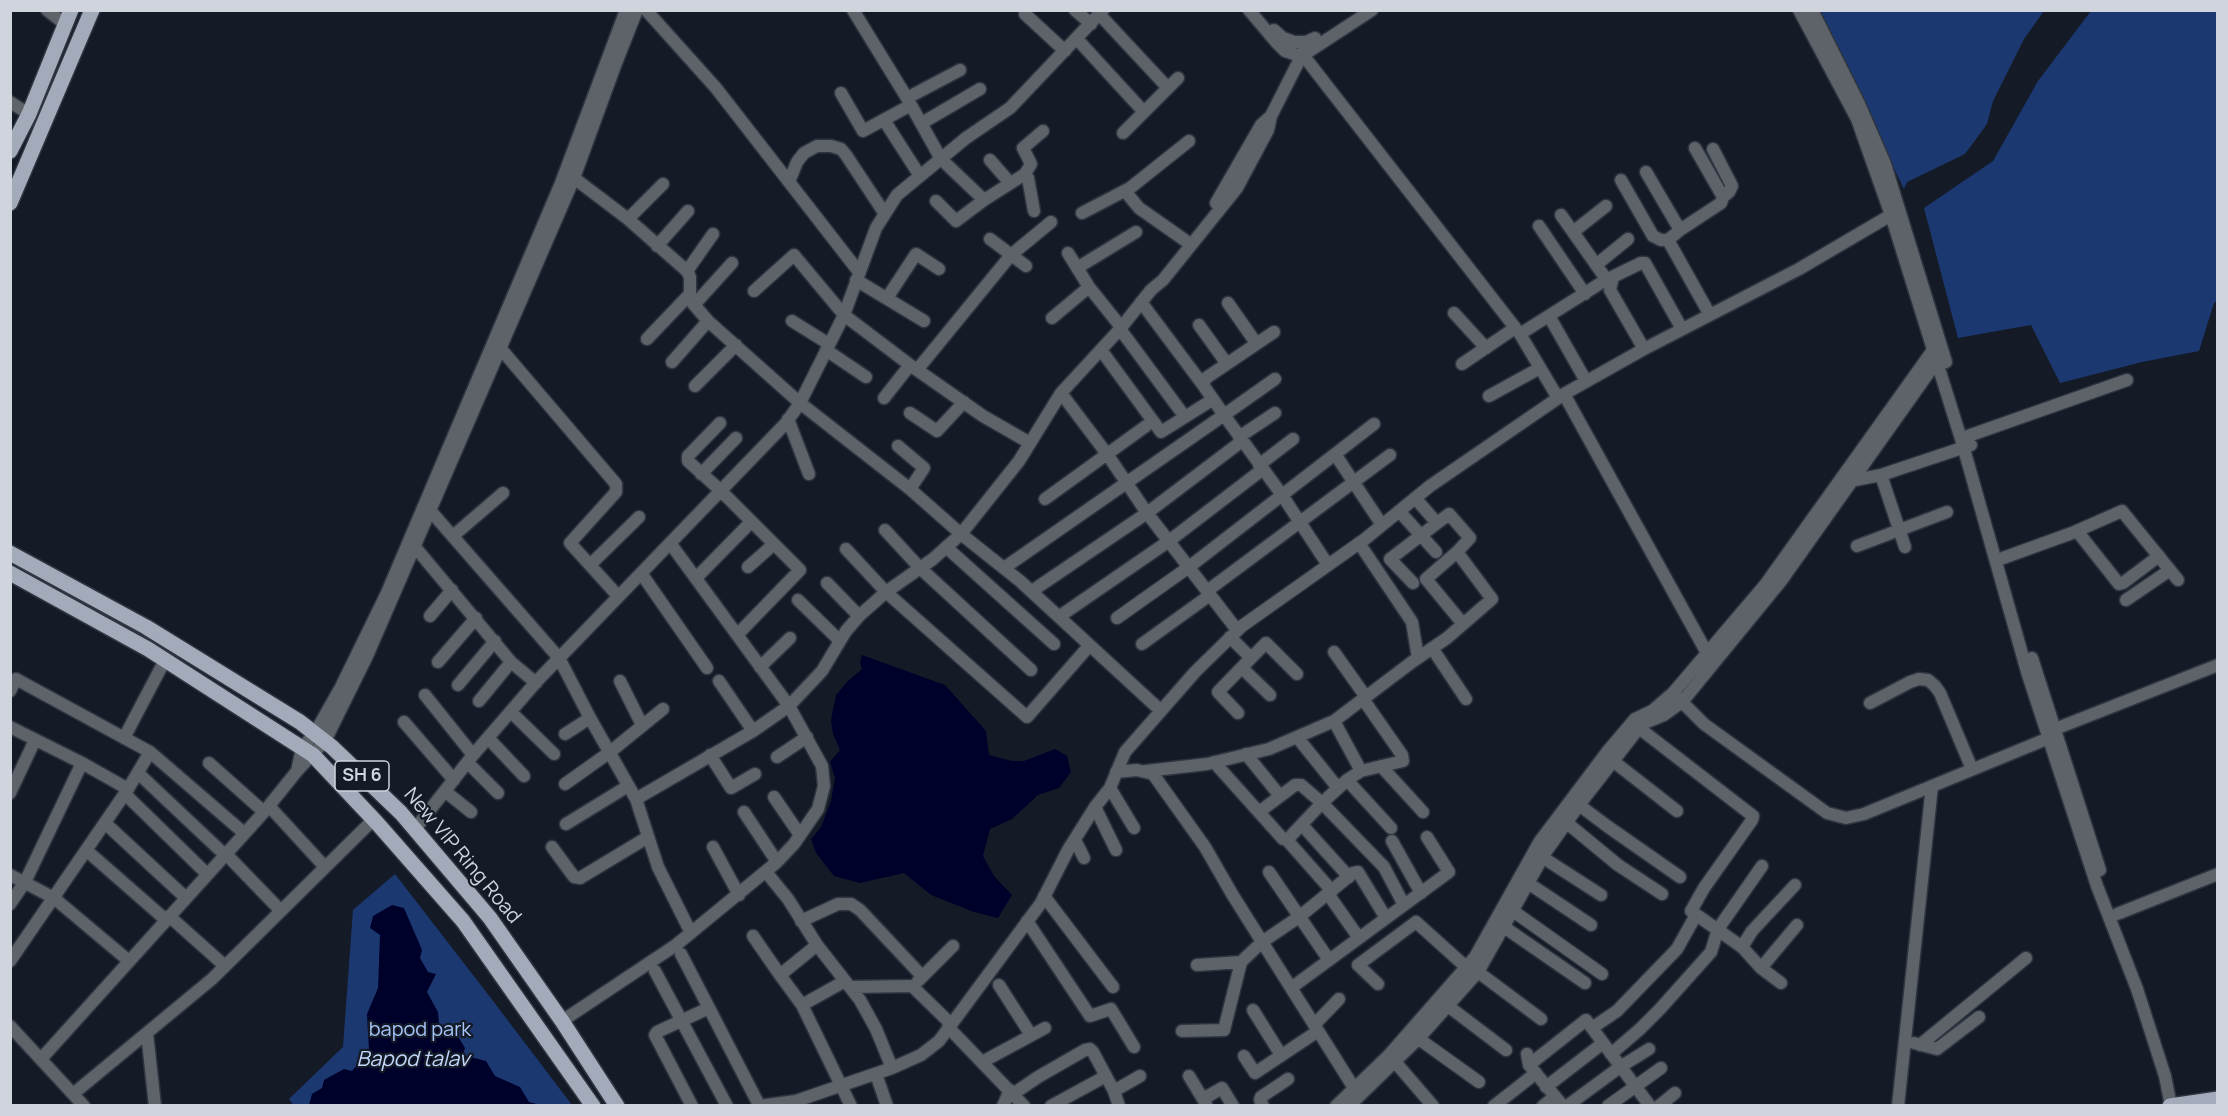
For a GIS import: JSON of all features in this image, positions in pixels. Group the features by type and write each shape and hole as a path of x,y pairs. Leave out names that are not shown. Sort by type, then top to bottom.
{"main road":[{"path":"10,203 92,10"},
{"path":"27,163 10,153 29,114 68,17"},
{"name":"New VIP Ring Road","path":"10,553 146,627 320,737 401,813 490,918 562,1021 617,1106"},
{"name":"New VIP Ring Road","path":"10,573 165,660 307,751 373,820 463,921 593,1106"},
{"path":"2174,1105 2217,1099"}],"street":[{"path":"47,10 68,17"},
{"path":"320,737 343,683 428,509 501,349 552,216 626,10"},
{"path":"41,1059 266,809 297,771 307,751 320,737 367,656 415,548 428,509 552,216 574,178 637,10"},
{"path":"853,10 922,123 941,159 984,200"},
{"path":"1075,10 1098,16 1168,88"},
{"path":"1249,10 1285,51 1297,55 1303,55 1372,10"},
{"path":"1258,10 1283,38 1294,42 1309,41 1358,10"},
{"path":"1799,10 1857,119 1891,215 1935,356 1968,443 2017,623 2097,886 2137,988 2174,1105"},
{"path":"1812,10 1859,104 1885,164 2003,558 2017,623"},
{"path":"647,11 716,88 858,276 886,298 924,321"},
{"path":"1025,14 1065,51"},
{"path":"414,830 470,759 536,683 788,419 800,403 844,315 876,228 897,195 1010,108 1098,16"},
{"path":"1077,39 1144,112"},
{"path":"1151,290 1157,278 1223,193 1259,129 1271,116 1309,41"},
{"path":"1303,55 1518,331 1540,368 1561,396 1707,653"},
{"path":"841,93 863,130 884,120 909,101 960,70"},
{"path":"1123,133 1178,78"},
{"path":"922,123 980,89"},
{"path":"10,102 29,114"},
{"path":"636,799 753,730 789,706 822,671 840,641 859,616 961,534 1019,461 1061,393 1121,328 1151,290 1163,280 1237,188 1268,130 1271,116"},
{"path":"884,120 920,176"},
{"path":"936,201 956,221 1025,174 1031,164 1023,147 1043,131"},
{"path":"1082,213 1125,191 1190,141"},
{"path":"789,182 796,162 804,153 818,146 841,149 885,214"},
{"path":"1621,180 1653,236 1661,240 1668,240 1722,203 1723,197 1695,148"},
{"path":"1713,149 1731,186 1730,192 1723,197"},
{"path":"990,160 1010,183"},
{"path":"1646,172 1680,230"},
{"path":"1025,174 1028,178 1034,212"},
{"path":"574,178 628,219 687,271 690,277 692,300 708,321 800,403 909,489 1032,591 1160,710"},
{"path":"628,219 663,184"},
{"path":"1125,191 1139,208 1186,241"},
{"path":"1573,232 1605,206"},
{"path":"657,246 688,211"},
{"path":"1561,215 1608,279 1610,291 1644,349"},
{"path":"681,954 759,1105 797,1103 921,1055 939,1041 1044,896 1095,807 1110,788 1125,752 1160,710 1234,634 1359,543 1415,498 1561,396 1644,349 1799,269 1891,215"},
{"path":"884,398 1011,255 1052,222"},
{"path":"1539,226 1585,294"},
{"path":"1077,268 1136,232"},
{"path":"687,271 713,234"},
{"path":"990,239 1026,266"},
{"path":"1596,265 1628,239"},
{"path":"1668,240 1710,315"},
{"path":"1068,253 1089,287 1185,417"},
{"path":"886,298 916,254 939,269"},
{"path":"754,291 794,255 844,315 913,368 1030,443"},
{"path":"647,339 732,263"},
{"path":"1462,364 1486,348 1550,315 1608,279 1641,263 1645,263 1683,329"},
{"path":"1052,318 1089,287"},
{"path":"1141,302 1282,495 1328,565"},
{"path":"1228,303 1256,343"},
{"path":"1454,313 1486,348"},
{"path":"1550,315 1586,381"},
{"path":"672,362 708,321"},
{"path":"792,321 866,377"},
{"path":"1199,324 1227,364"},
{"path":"1203,385 1206,378 1274,332"},
{"path":"695,386 736,345"},
{"path":"501,349 616,484 616,492 570,542 618,596"},
{"path":"1101,350 1161,432 1212,400"},
{"path":"1414,1035 1448,1006 1504,927 1542,857 1639,728 1646,722 1664,715 1781,580 1852,480 1935,356"},
{"path":"1349,1106 1472,970 1475,957 1540,841 1606,752 1635,719 1678,697 1707,653 1772,577 1837,483 1935,356"},
{"path":"1490,396 1540,368"},
{"path":"1004,568 1275,379"},
{"path":"1837,483 1881,475 2127,380"},
{"path":"1061,393 1107,454 1147,513 1209,593 1251,658"},
{"path":"910,413 937,431 964,402"},
{"path":"1032,591 1147,513 1275,413"},
{"path":"788,419 809,474"},
{"path":"720,423 687,459 689,464 720,490 800,570 737,635"},
{"path":"1117,618 1189,567 1374,424"},
{"path":"1045,499 1146,426"},
{"path":"701,474 736,438"},
{"path":"1060,616 1169,541 1293,440"},
{"path":"898,446 924,468 909,489"},
{"path":"1335,454 1382,525"},
{"path":"1142,644 1390,455"},
{"path":"1881,475 1905,547"},
{"path":"453,536 503,493"},
{"path":"1415,498 1437,522"},
{"path":"428,509 559,658 636,799 658,867 692,933"},
{"path":"1399,511 1436,552"},
{"path":"2003,558 2077,531 2122,511 2174,575 2126,600"},
{"path":"1857,546 1947,512"},
{"path":"1413,584 1390,559 1449,514 1470,538 1426,579 1463,624"},
{"path":"590,565 639,517"},
{"path":"696,578 751,522"},
{"path":"885,530 920,568 1031,670"},
{"path":"2077,531 2119,584 2159,556"},
{"path":"562,1021 692,933 766,872 801,835 818,809 824,786 822,766 789,706 670,543"},
{"path":"1359,543 1413,622 1418,658"},
{"path":"748,567 774,544"},
{"path":"946,547 1054,644"},
{"path":"415,548 511,662 536,683"},
{"path":"846,549 886,592 1027,717 1089,645"},
{"path":"1116,772 1146,771 1214,762 1269,748 1334,721 1432,648 1492,599 1457,552"},
{"path":"640,573 707,668"},
{"path":"827,583 859,616"},
{"path":"430,616 452,591"},
{"path":"798,600 840,641"},
{"path":"438,662 476,618"},
{"path":"760,667 790,638"},
{"path":"458,685 495,641"},
{"path":"1238,713 1218,692 1266,643 1297,674"},
{"path":"1432,648 1466,699"},
{"path":"1287,840 1322,803 1361,771 1402,761 1402,754 1334,652"},
{"path":"124,738 165,660"},
{"path":"478,701 511,662"},
{"path":"1678,697 1704,724 1827,813 1846,818 1864,814 1932,786 2052,733 2217,665"},
{"path":"1242,668 1270,695"},
{"path":"10,691 16,679 150,752 244,833"},
{"path":"1870,703 1911,682 1919,679 1928,681 1940,693 1972,769"},
{"path":"620,681 642,725"},
{"path":"719,681 753,730"},
{"path":"425,695 470,759 498,793"},
{"path":"565,784 610,752 663,709"},
{"path":"511,712 554,754"},
{"path":"565,734 590,718"},
{"path":"1334,721 1361,771"},
{"path":"404,722 454,780"},
{"path":"10,727 82,763 126,792 207,874"},
{"path":"1639,728 1753,816 1691,911 1742,947 1761,969 1781,983"},
{"path":"2052,733 2161,1036 2172,1072 2174,1105"},
{"path":"777,757 807,737"},
{"path":"1297,737 1392,834 1421,893"},
{"path":"488,738 524,776"},
{"path":"10,794 35,740"},
{"path":"10,961 126,792 150,752"},
{"path":"1246,754 1280,796"},
{"path":"710,755 731,788 755,774"},
{"path":"1613,761 1677,811"},
{"path":"1214,762 1283,839 1287,840 1330,892 1359,938"},
{"path":"10,904 25,882 82,763"},
{"path":"209,764 266,809 325,867"},
{"path":"1381,766 1423,812"},
{"path":"1146,771 1153,774 1205,847 1354,1088"},
{"path":"138,773 281,910"},
{"path":"1259,812 1298,784 1322,803 1384,867 1404,905"},
{"path":"566,824 628,786"},
{"path":"1898,1106 1932,786"},
{"path":"1110,788 1134,828"},
{"path":"446,792 471,812"},
{"path":"774,796 801,835"},
{"path":"1580,805 1680,877"},
{"path":"1095,807 1116,850"},
{"path":"744,812 777,862"},
{"path":"73,1094 225,966 373,820"},
{"path":"105,823 186,898"},
{"path":"1567,824 1618,865 1662,894"},
{"path":"1302,825 1349,877"},
{"path":"552,847 574,877 580,878 648,837"},
{"path":"1291,988 1449,872 1428,837"},
{"path":"1075,840 1084,858"},
{"path":"713,847 739,895"},
{"path":"86,850 225,966"},
{"path":"1542,857 1601,895"},
{"path":"1611,1054 1640,1029 1711,952 1718,929 1762,866"},
{"path":"766,872 817,945 860,1000 876,1029 892,1068"},
{"path":"1269,872 1329,960"},
{"path":"1182,1031 1224,1030 1241,962 1262,942 1358,872 1386,918"},
{"path":"2117,914 2217,874"},
{"path":"10,875 54,898 129,961"},
{"path":"1528,883 1591,925"},
{"path":"1742,947 1752,931 1796,885"},
{"path":"1044,896 1113,987"},
{"path":"801,921 838,904 851,904 860,910 922,976"},
{"path":"1513,911 1602,974"},
{"path":"1592,1028 1617,1011 1677,949 1696,915"},
{"path":"1027,921 1090,1016 1111,1010 1134,1047"},
{"path":"1378,984 1358,965 1416,922 1472,970 1541,1019"},
{"path":"1761,969 1797,925"},
{"path":"1504,927 1585,983"},
{"path":"753,936 802,1005 851,1106"},
{"path":"780,975 817,945"},
{"path":"912,986 952,946"},
{"path":"1920,1045 2026,958"},
{"path":"1197,965 1241,962"},
{"path":"655,971 727,1106"},
{"path":"802,1005 848,984 912,986 1024,1106"},
{"path":"999,985 1031,1035"},
{"path":"1244,1056 1255,1073 1316,1028 1339,999"},
{"path":"1448,1006 1506,1050"},
{"path":"692,1106 655,1035 709,1008"},
{"path":"1253,1010 1281,1055"},
{"path":"1904,1040 1937,1049 1979,1017"},
{"path":"1494,1106 1531,1064 1586,1020 1650,1106"},
{"path":"10,1026 84,1106"},
{"path":"982,1062 1045,1028"},
{"path":"147,1033 155,1106"},
{"path":"1414,1035 1479,1082"},
{"path":"1558,1099 1603,1043"},
{"path":"1003,1106 1011,1092 1090,1049 1114,1091 1119,1106"},
{"path":"1543,1106 1620,1067 1649,1049"},
{"path":"1336,1106 1354,1088 1392,1058"},
{"path":"1392,1058 1433,1106"},
{"path":"1531,1064 1558,1099"},
{"path":"1608,1106 1661,1068"},
{"path":"876,1074 887,1106"},
{"path":"1051,1106 1106,1076"},
{"path":"1114,1091 1140,1076"},
{"path":"1189,1076 1205,1102 1222,1088 1233,1106"},
{"path":"1263,1106 1261,1097 1288,1079"},
{"path":"1659,1106 1675,1093"}],"green space":[{"path":"1817,11 2044,11 2024,39 1993,101 1987,124 1965,154 1907,182 1904,189"},
{"path":"2091,11 2217,11 2217,301 2214,303 2199,351 2142,362 2060,383 2031,325 1958,338 1924,208 1993,161 2038,81"},
{"name":"bapod park","path":"395,874 572,1105 294,1106 289,1099 343,1047 353,910"}],"water":[{"path":"862,655 945,685 986,731 989,755 1012,761 1024,761 1055,749 1067,756 1071,772 1059,788 1038,795 1012,819 990,829 983,856 994,876 1012,895 998,918 974,912 931,895 904,873 860,883 834,876 816,853 811,839 821,827 831,801 835,778 830,762 840,750 833,734 831,720 836,695 862,669 860,662"},
{"name":"Bapod talav","path":"392,905 404,908 422,950 420,958 428,972 436,974 427,992 438,1012 439,1024 452,1036 459,1038 465,1048 463,1055 486,1061 495,1076 520,1087 529,1102 540,1105 309,1105 312,1094 322,1088 324,1080 344,1069 352,1071 369,1051 367,1014 378,988 380,935 370,928 373,916"}]}
